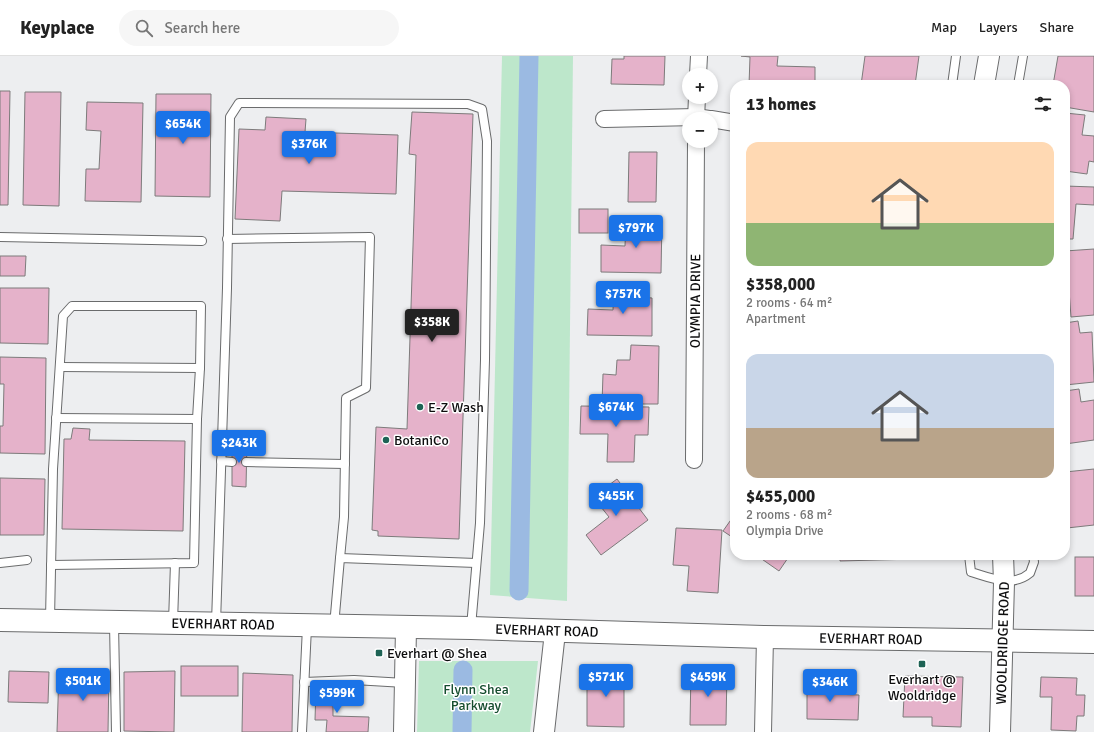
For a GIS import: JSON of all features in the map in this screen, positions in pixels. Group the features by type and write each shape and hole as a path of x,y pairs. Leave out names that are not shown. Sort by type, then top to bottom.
{"main road":[{"name":"EVERHART ROAD","path":"0,620 471,628 555,632 765,637 1094,642"}],"street":[{"path":"698,68 699,56"},
{"path":"985,80 989,56"},
{"path":"604,119 682,119"},
{"path":"718,121 730,122"},
{"name":"OLYMPIA DRIVE","path":"694,460 696,148"},
{"name":"WOOLDRIDGE ROAD","path":"1000,732 1003,641 1003,560"},
{"path":"404,732 406,628"},
{"path":"544,732 555,632"},
{"path":"763,732 765,637"}],"lane":[{"path":"953,80 956,56"},
{"path":"1019,80 1023,56"},
{"path":"216,624 230,117 239,103 468,104 482,109 487,141 485,337 480,523 471,628"},
{"path":"0,237 202,241"},
{"path":"227,239 370,237 366,388 346,398 344,517 334,626"},
{"path":"50,621 51,565 53,469 63,316 72,306 201,306 194,563 51,565"},
{"path":"60,367 200,368"},
{"path":"56,418 197,419"},
{"path":"221,461 232,462"},
{"path":"246,462 345,464"},
{"path":"340,558 476,563"},
{"path":"0,563 27,560"},
{"path":"970,560 971,572 1004,582 1024,577 1030,573 1034,560"},
{"path":"173,623 175,563"},
{"path":"114,622 116,732"},
{"path":"302,732 307,626"},
{"path":"304,682 354,680 405,683"}],"green space":[{"path":"502,56 573,56 567,601 490,595"},
{"name":"Flynn Shea Parkway","path":"419,661 538,661 530,732 417,732"}],"building":[{"path":"624,56 665,56 664,85 611,84 612,59 624,59"},
{"path":"741,56 778,56 777,66 815,67 815,80 749,80 750,57"},
{"path":"865,56 919,56 916,80 862,80"},
{"path":"1058,56 1094,56 1094,112 1070,108 1070,80 1054,80"},
{"path":"0,91 10,91 8,205 0,205"},
{"path":"25,92 61,92 59,206 23,205"},
{"path":"156,94 211,94 210,197 155,196"},
{"path":"87,102 143,103 141,202 85,201 86,169 99,169 101,131 86,130"},
{"path":"412,112 473,114 459,539 378,536 378,531 372,530 376,427 407,429 416,155 409,154"},
{"path":"1070,114 1085,115 1082,135 1094,136 1094,162 1089,161 1087,174 1070,172"},
{"path":"266,117 306,119 305,132 398,135 396,194 282,191 280,221 235,219 239,129 265,130"},
{"path":"629,152 657,152 656,202 628,202"},
{"path":"1070,186 1094,187 1094,205 1076,204 1073,239 1070,239"},
{"path":"579,209 608,209 608,233 579,233"},
{"path":"626,219 662,220 661,273 601,272 601,245 625,246"},
{"path":"1094,249 1094,315 1071,317 1070,251"},
{"path":"0,256 26,256 25,276 0,276"},
{"path":"614,284 640,285 639,297 652,298 652,336 587,335 588,309 613,310"},
{"path":"0,288 49,288 48,344 0,343"},
{"path":"1078,321 1080,333 1092,332 1094,382 1070,384 1070,322"},
{"path":"631,345 659,346 658,404 602,404 603,374 616,375 617,360 630,360"},
{"path":"0,357 46,358 45,454 0,453 0,426 3,426 4,384 0,384"},
{"path":"1079,389 1081,402 1094,400 1094,440 1070,443 1070,390"},
{"path":"581,406 649,407 648,435 635,435 634,462 607,462 608,434 580,434"},
{"path":"73,428 90,429 89,440 185,441 183,531 62,529 64,439 71,439"},
{"path":"232,442 247,442 246,487 232,486"},
{"path":"1094,469 1094,525 1070,528 1070,471"},
{"path":"0,478 45,479 44,535 0,535"},
{"path":"617,479 648,520 601,555 586,535 609,517 593,497"},
{"path":"730,521 730,536 723,531"},
{"path":"676,528 722,530 718,593 687,591 689,566 673,565"},
{"path":"1075,557 1094,557 1094,596 1075,596"},
{"path":"763,560 787,560 779,571"},
{"path":"840,560 878,560 840,561"},
{"path":"181,666 238,666 238,696 181,696"},
{"path":"587,668 624,669 624,727 587,726"},
{"path":"691,670 727,670 726,725 690,725"},
{"path":"9,671 49,672 48,703 8,702"},
{"path":"59,671 109,671 108,732 57,732"},
{"path":"175,671 174,732 124,731 124,672"},
{"path":"243,673 293,675 292,732 242,732"},
{"path":"905,676 963,677 961,727 932,726 932,717 903,717"},
{"path":"1041,677 1077,678 1076,695 1085,695 1084,716 1077,716 1076,731 1051,730 1052,697 1040,697"},
{"path":"807,681 833,682 833,694 859,695 858,720 807,719"},
{"path":"316,687 333,687 333,716 369,717 368,732 326,732 327,720 315,720"}],"waterway":[{"path":"519,591 529,56"},
{"path":"462,732 463,670"}],"place":[{"name":"E-Z Wash","path":"420,407"},
{"name":"BotaniCo","path":"386,440"},
{"name":"Everhart @ Shea","path":"379,653"},
{"name":"Everhart @ Wooldridge","path":"922,664"}]}
